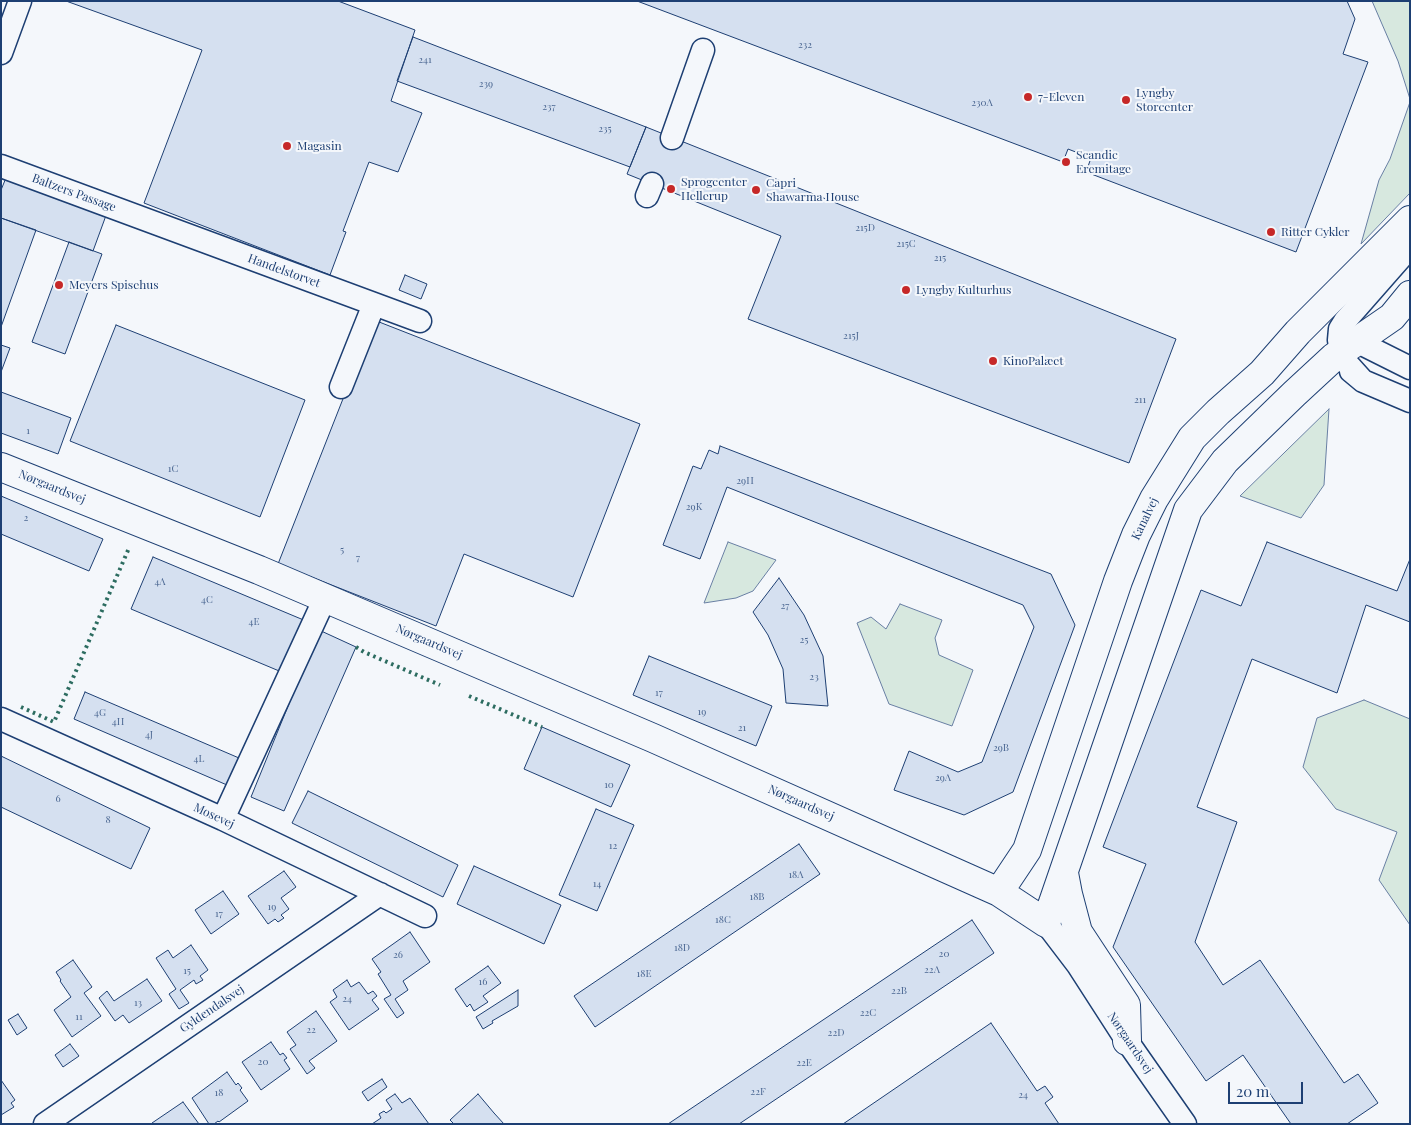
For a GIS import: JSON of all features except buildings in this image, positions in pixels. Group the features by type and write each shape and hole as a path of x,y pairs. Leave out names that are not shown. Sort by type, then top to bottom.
{"street":[{"path":"1,53 20,1"},
{"path":"672,138 703,50"},
{"name":"Baltzers Passage","path":"1,166 147,220"},
{"name":"Handelstorvet","path":"147,220 420,321"},
{"name":"Kanalvej","path":"1000,892 1027,850 1118,582 1136,535 1154,499 1192,438 1262,373 1298,332 1410,220"},
{"path":"1410,247 1344,321 1339,334 1339,340 1344,350 1363,381 1410,401"},
{"path":"1046,923 1188,510 1225,462 1344,350 1392,317 1410,295"},
{"path":"341,387 374,304"},
{"path":"1344,350 1410,368"},
{"name":"Nørgaardsvej","path":"1,467 325,598 653,738 1000,892 1046,923 1078,965 1127,1041 1185,1124"},
{"path":"223,820 325,598"},
{"name":"Mosevej","path":"1,719 223,820 425,916"},
{"path":"963,876 1006,859 1019,850 1032,834"},
{"path":"1064,870 1078,932 1126,1005 1127,1041"},
{"name":"Gyldendalsvej","path":"45,1124 380,894"}],"shaded area":[{"path":"1372,1 1410,1 1410,99 1398,61"},
{"path":"1410,102 1410,193 1361,244 1379,180 1390,159"},
{"path":"1329,409 1324,485 1301,518 1240,496"},
{"path":"728,542 776,560 753,591 736,598 704,603"},
{"path":"900,604 942,620 935,638 939,655 973,670 952,726 889,704 857,623 871,617 886,629"},
{"path":"1364,700 1410,719 1410,925 1379,880 1397,832 1336,809 1303,767 1317,718"}],"hedge":[{"path":"21,707 54,722 129,548"},
{"path":"356,647 440,685"},
{"path":"469,696 542,727"}],"place":[{"name":"7-Eleven","path":"1028,97"},
{"name":"Lyngby Storcenter","path":"1126,100"},
{"name":"Magasin","path":"287,146"},
{"name":"Scandic Eremitage","path":"1066,162"},
{"name":"Sprogcenter Hellerup","path":"671,189"},
{"name":"Capri Shawarma House","path":"756,190"},
{"name":"Ritter Cykler","path":"1271,232"},
{"name":"Meyers Spisehus","path":"59,285"},
{"name":"Lyngby Kulturhus","path":"906,290"},
{"name":"KinoPalæet","path":"993,361"}]}
